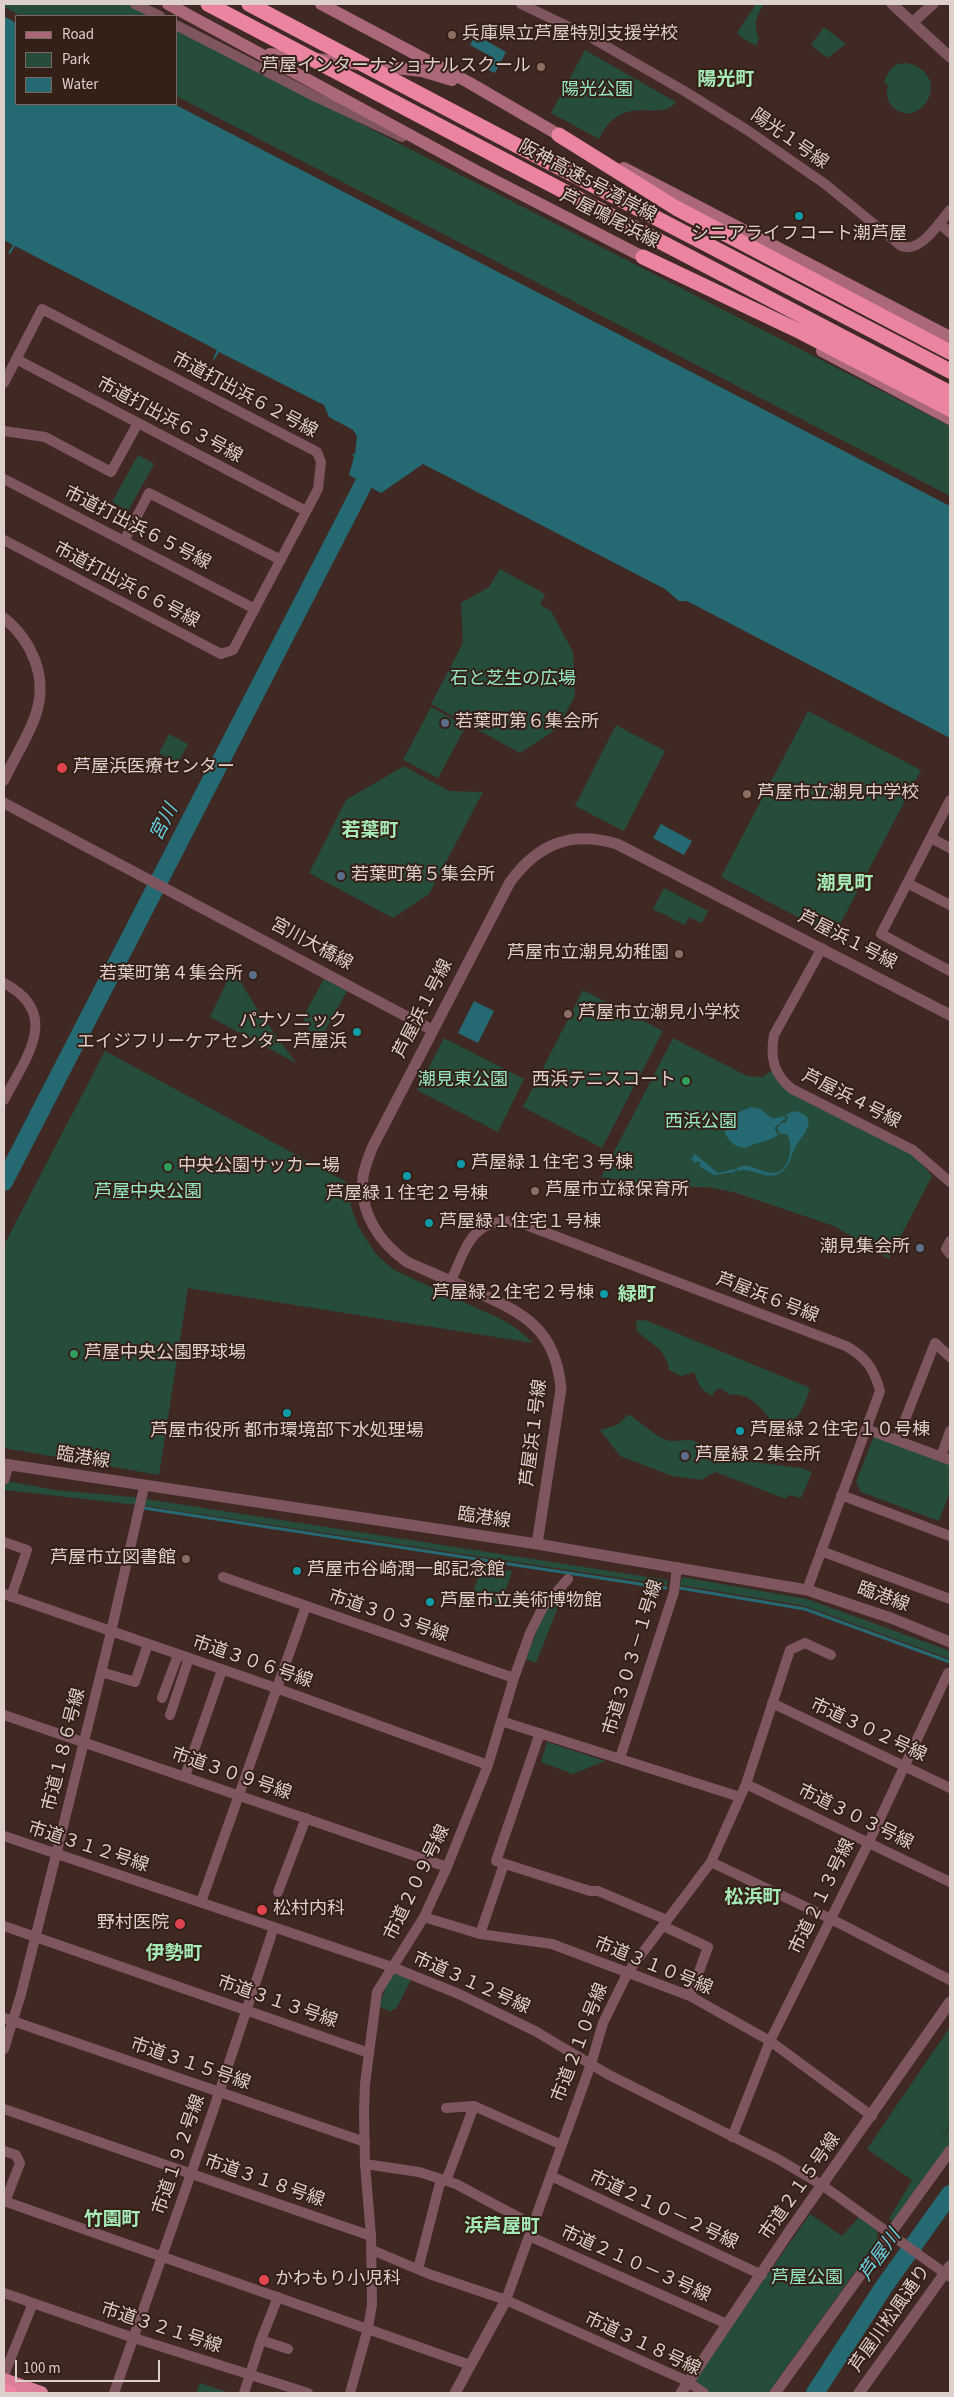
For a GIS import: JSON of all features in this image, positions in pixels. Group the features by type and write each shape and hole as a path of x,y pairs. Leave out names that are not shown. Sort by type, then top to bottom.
{"highway":[{"name":"阪神高速5号湾岸線","path":"208,4 950,392"},
{"name":"阪神高速5号湾岸線","path":"249,4 950,371"},
{"path":"559,136 676,208 950,352"},
{"path":"643,257 801,332 950,409"},
{"path":"4,2380 41,2393"},
{"path":"4,2391 10,2393"}],"main road":[{"name":"芦屋鳴尾浜線","path":"168,4 478,172 950,419"},
{"name":"芦屋鳴尾浜線","path":"321,4 468,82 559,136 950,336"},
{"name":"芦屋鳴尾浜線","path":"254,50 276,56 422,70 482,92"}],"street":[{"path":"136,4 158,15"},
{"name":"陽光１号線","path":"521,4 590,37 686,92 747,130 825,184 906,248 917,246 939,223"},
{"path":"892,4 950,57"},
{"path":"913,22 933,4"},
{"path":"178,26 316,97 478,172"},
{"path":"950,210 939,223 950,233"},
{"name":"市道打出浜６２号線","path":"16,359 42,309 317,452 322,462 318,489 233,650"},
{"path":"4,383 16,359"},
{"name":"市道打出浜６３号線","path":"16,359 306,511"},
{"path":"4,431 45,437 111,472 138,423"},
{"name":"市道打出浜６５号線","path":"4,479 255,609"},
{"path":"124,541 150,493 281,560"},
{"name":"市道打出浜６６号線","path":"4,540 221,654 233,650"},
{"path":"4,618 27,641 34,657 40,689 36,715 4,780"},
{"path":"950,800 909,884 881,934 950,971"},
{"name":"宮川大橋線","path":"4,803 432,1030"},
{"path":"932,838 950,848"},
{"name":"芦屋浜１号線","path":"537,1544 561,1389 556,1357 550,1343 524,1315 510,1307 407,1262 392,1252 366,1213 363,1194 363,1176 372,1148 432,1030 517,872 544,848 572,839 602,839 617,844 950,1015"},
{"path":"909,884 950,905"},
{"name":"芦屋浜４号線","path":"822,948 774,1035 772,1048 773,1065 781,1080 792,1089 913,1150 950,1182"},
{"path":"4,982 16,989 28,1001 37,1027 31,1048 4,1100"},
{"name":"芦屋浜６号線","path":"451,1282 470,1239 489,1223 505,1220 529,1225 846,1346 858,1353 868,1362 875,1374 880,1391 807,1590"},
{"path":"950,1240 946,1249 950,1254"},
{"path":"897,1440 935,1343 950,1357"},
{"path":"866,1429 946,1458 950,1431"},
{"path":"4,1479 6,1465"},
{"name":"臨港線","path":"6,1465 537,1544 807,1590 891,1618 950,1642"},
{"name":"市道１８６号線","path":"4,2049 9,2020 35,1936 56,1855 111,1632 144,1486"},
{"path":"841,1495 950,1536"},
{"path":"4,1542 26,1550 8,1596"},
{"path":"820,1551 950,1599"},
{"name":"市道３０３－１号線","path":"620,1758 674,1592 677,1567"},
{"name":"市道３０３号線","path":"224,1577 514,1678"},
{"name":"市道２０９号線","path":"350,2393 368,2328 372,2304 372,2250 365,2164 365,2084 377,1992 424,1917 447,1867 488,1765 530,1632 543,1607 568,1579"},
{"name":"市道３０６号線","path":"8,1596 276,1688 488,1765"},
{"path":"201,1902 306,1606"},
{"name":"市道２１０号線","path":"455,2393 506,2300 591,2064 603,2023 628,1972 711,1862 746,1784 790,1650 805,1643 831,1655"},
{"path":"101,1672 135,1682 148,1644"},
{"path":"162,1698 178,1654"},
{"path":"170,1716 189,1658"},
{"path":"185,1776 222,1670"},
{"name":"市道２１３号線","path":"732,2137 770,2041 869,1842 948,1673"},
{"name":"市道３０２号線","path":"772,1703 950,1788"},
{"name":"市道３０９号線","path":"4,1715 447,1867"},
{"path":"501,1721 740,1797"},
{"path":"540,1732 496,1861 590,1891 598,1891 665,1923 708,1947 690,1996"},
{"name":"市道３０３号線","path":"746,1784 950,1882"},
{"path":"278,1892 306,1818"},
{"name":"市道３１２号線","path":"4,1836 392,1967 459,1994 535,2031 609,2075 711,2124 732,2137 778,2159 822,2185 929,2263 948,2272"},
{"path":"711,1862 831,1919 950,1980"},
{"path":"480,1934 504,1864"},
{"name":"市道３１０号線","path":"424,1917 480,1934 552,1944 690,1996 770,2041 872,2116"},
{"name":"市道３１３号線","path":"4,1926 369,2053"},
{"name":"市道１９２号線","path":"114,2393 219,2092 274,1927"},
{"name":"市道２１５号線","path":"680,2393 950,2002"},
{"name":"市道３１５号線","path":"9,2020 365,2142"},
{"path":"446,2108 474,2106 562,2145"},
{"path":"418,2269 444,2180 474,2106"},
{"name":"市道３１８号線","path":"4,2110 371,2236"},
{"path":"4,2151 16,2155 20,2163 4,2202 162,2255 470,2365"},
{"path":"775,2393 892,2235 950,2152"},
{"path":"365,2164 418,2172 444,2180 484,2197 533,2225"},
{"name":"市道２１０－２号線","path":"551,2176 762,2275"},
{"name":"市道２１０－３号線","path":"529,2236 727,2324"},
{"name":"市道３１８号線","path":"372,2250 418,2269 506,2300 687,2382 704,2393"},
{"name":"芦屋川松風通り","path":"859,2393 948,2272"},
{"name":"市道３２１号線","path":"4,2293 134,2338 308,2393"},
{"path":"244,2393 261,2340 278,2297"},
{"path":"4,2375 33,2303"},
{"path":"261,2340 288,2349"}],"green space":[{"path":"4,4 127,4 149,15 19,15 4,7"},
{"path":"756,4 764,4 756,21 759,39 756,46 737,33"},
{"path":"824,27 846,44 827,58 811,45"},
{"path":"178,30 950,426 950,496 178,97"},
{"name":"陽光公園","path":"585,50 676,102 669,108 640,110 618,116 608,124 599,139 551,113"},
{"path":"907,63 921,69 929,78 931,88 929,98 923,106 915,112 905,113 895,109 890,104 887,94 888,84 884,83 887,74 892,68 898,64"},
{"path":"138,455 154,464 128,511 112,502"},
{"name":"石と芝生の広場","path":"500,569 545,594 540,604 551,611 573,652 575,696 557,729 520,753 431,704 463,643 461,603 489,587"},
{"path":"431,707 466,726 438,778 403,760"},
{"path":"808,711 921,770 834,936 721,877"},
{"path":"616,725 665,751 624,831 575,806"},
{"path":"169,734 188,744 178,763 159,753"},
{"path":"404,766 449,791 483,792 429,894 393,918 309,873 346,800"},
{"path":"664,888 708,911 702,923 689,917 685,925 653,909"},
{"path":"233,969 259,1012 296,1063 210,1017"},
{"path":"324,979 347,991 321,1038 310,1033 303,1017"},
{"path":"583,990 663,1031 602,1148 523,1107"},
{"name":"潮見東公園","path":"444,1038 524,1079 498,1132 417,1090"},
{"name":"西浜公園","path":"673,1038 747,1076 763,1077 772,1070 778,1081 913,1154 932,1176 889,1259 834,1226 733,1192 706,1187 665,1187 601,1177"},
{"name":"芦屋中央公園","path":"105,1051 350,1184 351,1207 358,1226 376,1254 394,1270 503,1320 516,1328 533,1343 188,1288 159,1475 4,1448 4,1245"},
{"path":"645,1320 810,1388 800,1413 797,1417 788,1421 772,1422 759,1406 748,1398 736,1394 730,1395 720,1388 714,1392 713,1396 700,1387 694,1372 681,1376 669,1370 668,1363 661,1352 637,1331 636,1321"},
{"path":"629,1414 659,1437 670,1441 692,1440 737,1460 801,1468 812,1472 801,1498 788,1495 786,1499 715,1472 701,1480 672,1476 620,1456 600,1430 617,1425"},
{"path":"874,1436 950,1464 950,1492 939,1521 861,1492 856,1482"},
{"path":"7,1481 55,1490 133,1497 668,1580 667,1585 146,1506 4,1490"},
{"path":"482,1566 512,1571 501,1605 472,1595"},
{"path":"682,1577 807,1599 950,1651 950,1659 805,1606 680,1585"},
{"path":"566,1587 536,1663 526,1659 544,1612"},
{"path":"547,1742 605,1761 573,1774 541,1762"},
{"path":"391,1973 412,1978 396,2009 393,2009 391,2012 379,2006"},
{"path":"950,2027 950,2124 937,2144 950,2126 950,2144 894,2224 889,2219 912,2180 867,2149"},
{"name":"芦屋公園","path":"810,2214 842,2236 859,2217 877,2231 878,2240 768,2393 710,2393 693,2381"},
{"path":"200,2383 230,2393 196,2393"}],"water":[{"path":"4,16 15,22 15,105 176,105 950,506 950,738 687,601 679,601 665,589 423,464 381,493 349,475 354,457 352,454 355,454 357,436 353,430 329,417 324,405 219,352 214,360 217,350 15,246 10,254 8,253 13,245 4,240"},
{"path":"476,35 506,52 495,73 486,69 492,57 470,45"},
{"path":"661,824 692,841 684,855 653,838"},
{"path":"474,1001 494,1011 478,1043 458,1033"},
{"path":"752,1107 760,1109 773,1119 783,1116 786,1118 774,1128 778,1135 774,1138 746,1148 739,1147 731,1142 725,1133 729,1123 735,1116"},
{"path":"794,1111 802,1113 809,1121 806,1131 785,1169 778,1174 773,1175 748,1170 737,1171 737,1168 745,1166 771,1173 781,1171 789,1158 790,1146 787,1134 780,1134 777,1128 781,1123 785,1123 788,1117 785,1115"},
{"path":"695,1154 718,1173 735,1169 735,1172 714,1175 699,1166 701,1163 697,1161 696,1163 691,1159"}],"waterway":[{"name":"宮川","path":"4,1182 364,483"},
{"path":"144,1508 666,1588"},
{"path":"680,1588 805,1609 950,1662"},
{"name":"芦屋川","path":"815,2393 883,2288 950,2194"}],"place":[{"name":"兵庫県立芦屋特別支援学校","path":"452,35"},
{"name":"芦屋インターナショナルスクール","path":"541,67"},
{"name":"シニアライフコート潮芦屋","path":"799,216"},
{"name":"若葉町第６集会所","path":"445,723"},
{"name":"芦屋浜医療センター","path":"62,768"},
{"name":"芦屋市立潮見中学校","path":"747,794"},
{"name":"若葉町第５集会所","path":"341,876"},
{"name":"芦屋市立潮見幼稚園","path":"679,954"},
{"name":"若葉町第４集会所","path":"253,975"},
{"name":"芦屋市立潮見小学校","path":"568,1014"},
{"name":"パナソニック エイジフリーケアセンター芦屋浜","path":"357,1032"},
{"name":"西浜テニスコート","path":"686,1081"},
{"name":"芦屋緑１住宅３号棟","path":"461,1164"},
{"name":"中央公園サッカー場","path":"168,1167"},
{"name":"芦屋緑１住宅２号棟","path":"407,1176"},
{"name":"芦屋市立緑保育所","path":"535,1191"},
{"name":"芦屋緑１住宅１号棟","path":"429,1223"},
{"name":"潮見集会所","path":"920,1248"},
{"name":"芦屋緑２住宅２号棟","path":"604,1294"},
{"name":"芦屋中央公園野球場","path":"74,1354"},
{"name":"芦屋市役所 都市環境部下水処理場","path":"287,1413"},
{"name":"芦屋緑２住宅１０号棟","path":"740,1431"},
{"name":"芦屋緑２集会所","path":"685,1456"},
{"name":"芦屋市立図書館","path":"186,1559"},
{"name":"芦屋市谷崎潤一郎記念館","path":"297,1571"},
{"name":"芦屋市立美術博物館","path":"430,1602"},
{"name":"松村内科","path":"262,1910"},
{"name":"野村医院","path":"180,1924"},
{"name":"かわもり小児科","path":"264,2280"}],"district":[{"name":"陽光町","path":"726,81"},
{"name":"若葉町","path":"370,832"},
{"name":"潮見町","path":"845,885"},
{"name":"緑町","path":"637,1296"},
{"name":"松浜町","path":"753,1899"},
{"name":"伊勢町","path":"174,1955"},
{"name":"竹園町","path":"112,2221"},
{"name":"浜芦屋町","path":"502,2228"}]}
